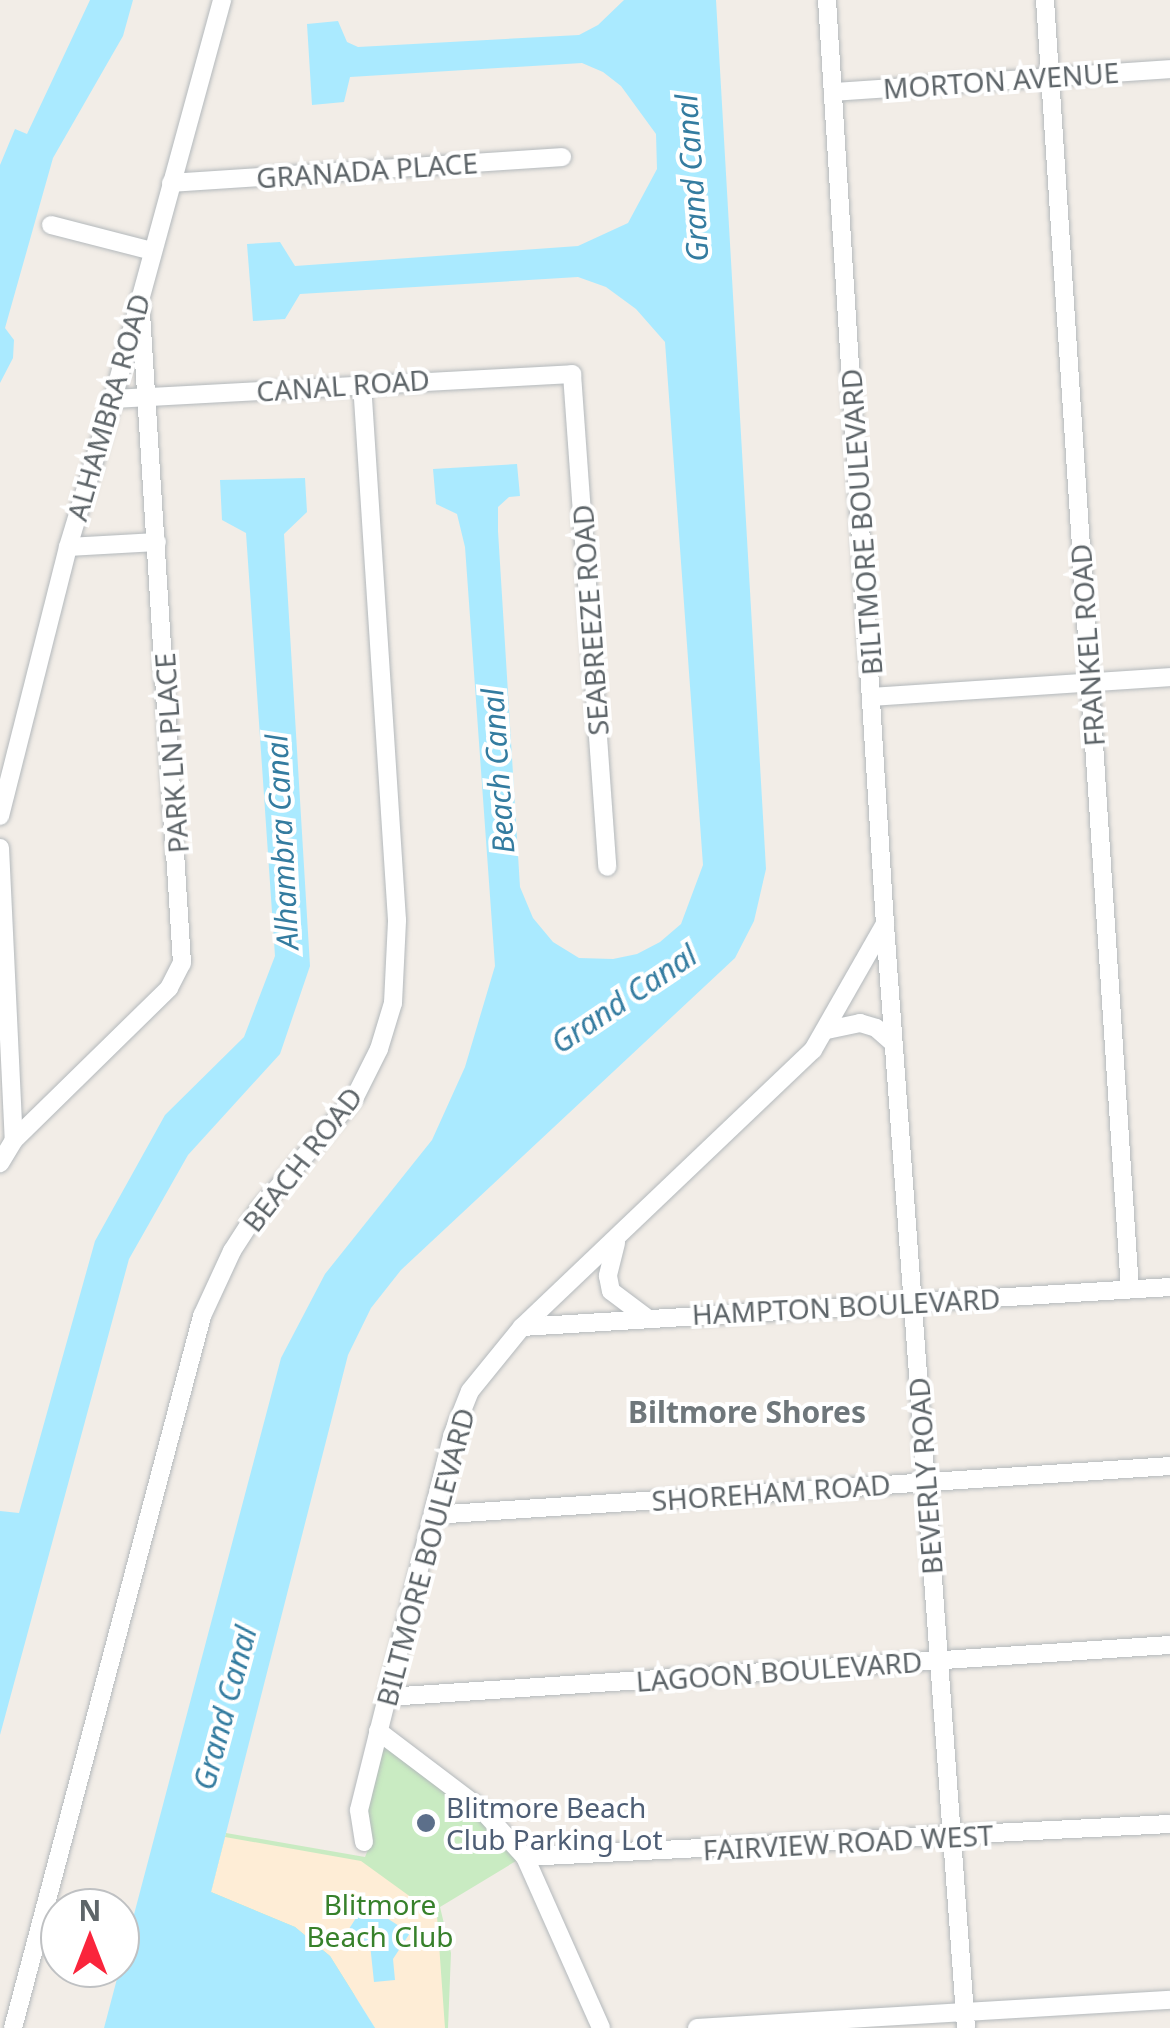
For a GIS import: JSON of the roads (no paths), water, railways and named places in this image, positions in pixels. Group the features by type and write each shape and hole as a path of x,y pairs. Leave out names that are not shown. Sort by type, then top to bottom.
{"street":[{"name":"ALHAMBRA ROAD","path":"0,816 68,547 113,399 222,0"},
{"name":"BILTMORE BOULEVARD","path":"600,2028 526,1857 480,1808 378,1731 452,1436 470,1390 522,1327 616,1242 813,1050 884,924 826,0"},
{"name":"FRANKEL ROAD","path":"1045,0 1130,1289"},
{"name":"MORTON AVENUE","path":"833,92 1170,68"},
{"name":"GRANADA PLACE","path":"171,183 562,157"},
{"path":"52,224 152,251"},
{"name":"PARK LN PLACE","path":"14,1140 169,988 182,963 140,298"},
{"name":"CANAL ROAD","path":"113,399 572,374"},
{"name":"SEABREEZE ROAD","path":"572,374 606,867"},
{"name":"BEACH ROAD","path":"13,2028 202,1316 232,1251 257,1212 355,1098 379,1049 393,1003 397,920 362,384"},
{"path":"68,547 156,542"},
{"path":"872,697 1170,678"},
{"path":"0,848 14,1140 0,1163"},
{"name":"BEVERLY ROAD","path":"884,924 965,2020"},
{"path":"827,1030 860,1023 876,1028 893,1043"},
{"path":"616,1242 608,1276 611,1291 647,1318"},
{"name":"HAMPTON BOULEVARD","path":"522,1327 1170,1287"},
{"name":"SHOREHAM ROAD","path":"433,1514 1170,1466"},
{"name":"LAGOON BOULEVARD","path":"387,1696 1170,1645"},
{"path":"364,1842 359,1810 378,1731"},
{"name":"FAIRVIEW ROAD WEST","path":"526,1857 1170,1824"},
{"path":"696,2028 965,2020 1170,2000"}],"water":[{"path":"90,0 133,0 123,36 53,158 5,328 14,340 13,358 0,383 0,165 15,129 27,134"},
{"path":"624,0 716,0 766,869 754,921 735,958 401,1270 371,1308 348,1355 211,1892 295,1927 330,1956 375,2028 104,2028 115,1988 140,1988 140,1892 281,1358 325,1274 432,1140 465,1067 495,966 465,547 457,514 436,504 433,469 517,464 520,496 509,497 498,507 498,531 520,887 533,918 553,942 579,958 613,959 637,954 660,942 681,924 703,865 665,342 636,309 606,287 578,277 300,294 285,319 253,321 247,244 280,242 295,266 578,246 628,223 657,169 656,134 621,86 582,63 350,77 344,102 312,105 307,24 338,21 347,42 358,47 579,35 598,25"},
{"name":"Alhambra Canal","path":"305,478 307,512 284,534 310,966 280,1054 188,1155 129,1259 0,1735 0,1511 19,1513 95,1241 165,1115 244,1037 275,956 246,533 222,520 220,480"},
{"path":"365,1904 410,1933 393,1959 395,1980 374,1982 370,1944 347,1932"}],"place":[{"name":"Blitmore Beach Club Parking Lot","path":"426,1823"}],"district":[{"name":"Biltmore Shores","path":"747,1412"}],"water label":[{"name":"Grand Canal","path":"692,178"},
{"name":"Beach Canal","path":"498,771"},
{"name":"Grand Canal","path":"624,999"},
{"name":"Grand Canal","path":"225,1708"}],"park label":[{"name":"Blitmore Beach Club","path":"380,1920"}]}
